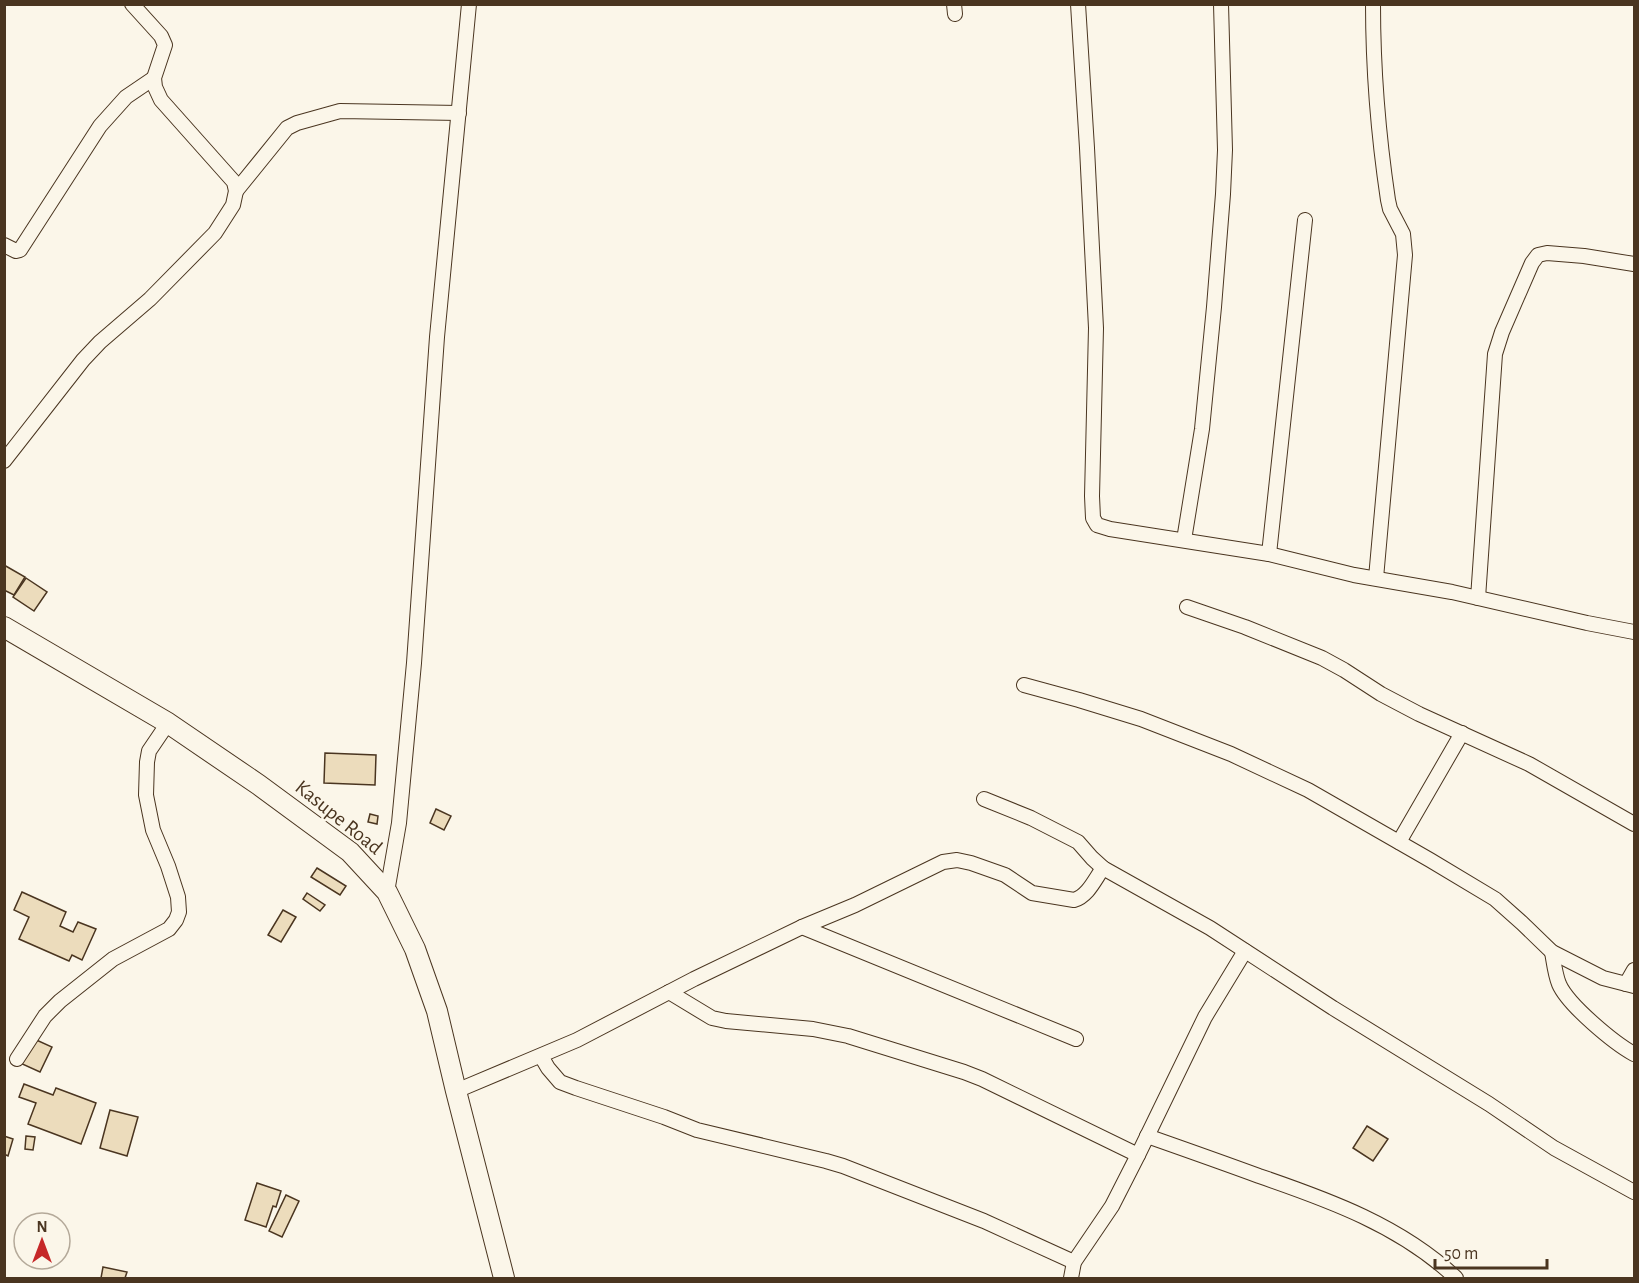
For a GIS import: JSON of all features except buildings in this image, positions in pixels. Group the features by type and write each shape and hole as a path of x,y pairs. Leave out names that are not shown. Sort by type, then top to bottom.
{"street":[{"path":"7,452 83,360 100,342 150,299 215,233 233,205 236,191 230,176 161,100 154,78 165,45 161,36 132,4"},
{"path":"387,891 399,823 404,777 437,337 469,4"},
{"path":"1078,4 1096,328 1093,518 1097,525 1269,554 1354,575 1478,598 1635,632"},
{"path":"1184,540 1202,429 1223,194 1225,150 1221,4"},
{"path":"1373,4 1373,57 1379,136 1388,200 1390,209 1403,234 1405,255 1376,578"},
{"path":"4,246 16,251 20,250 100,126 126,97 154,78"},
{"path":"236,191 287,128 297,123 340,111 459,113"},
{"path":"1269,554 1305,220"},
{"path":"1478,598 1495,354 1533,262 1538,255 1547,253 1635,264"},
{"path":"1187,607 1322,658 1381,694 1539,770 1635,824"},
{"name":"Kasupe Road","path":"4,627 168,723 259,785 350,852 387,891 415,949 437,1011 504,1278"},
{"path":"1024,686 1141,719 1231,754 1308,790 1495,900 1552,952 1603,978 1630,985 1635,970"},
{"path":"17,1059 45,1016 60,1000 113,959 170,929 176,920 179,912 178,897 153,830 146,795 149,751 168,723"},
{"path":"1399,843 1462,733"},
{"path":"984,799 1031,818 1078,842 1103,868 1210,928 1489,1104 1554,1148 1635,1192"},
{"path":"456,1091 577,1040 802,927 855,905 943,862 964,861 996,871 1032,893 1074,900 1085,894 1103,868"},
{"path":"802,927 1076,1039"},
{"path":"1071,1278 1074,1262 1112,1206 1205,1017 1245,951"},
{"path":"1552,952 1556,975 1566,995 1623,1048 1635,1054"},
{"path":"669,992 712,1018 726,1022 830,1032 964,1072 1138,1155"},
{"path":"541,1056 560,1082 697,1130 843,1166 984,1221 1074,1262"},
{"path":"1147,1136 1317,1196 1354,1212 1393,1233 1444,1267 1456,1278"}]}
